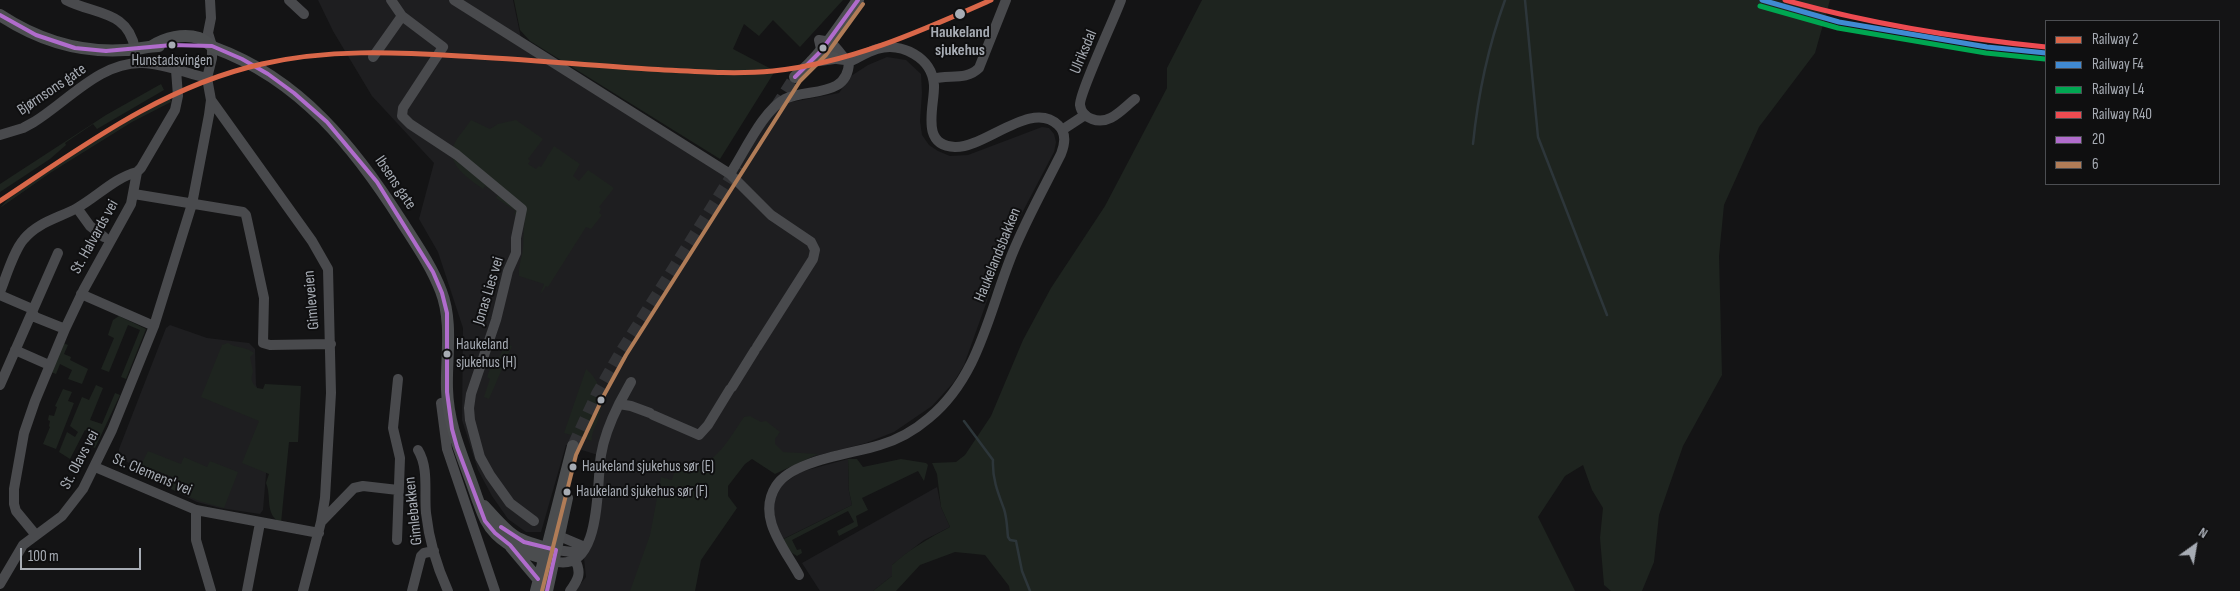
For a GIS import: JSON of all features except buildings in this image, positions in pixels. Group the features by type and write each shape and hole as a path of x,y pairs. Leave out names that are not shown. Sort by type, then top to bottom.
{"main road":[{"path":"850,0 823,43 812,61 795,78 801,63 823,43 858,0"},
{"name":"Ibsens gate","path":"0,15 36,35 75,48 106,51 181,44 212,46 257,67 294,92 327,122 377,182 421,252 442,293 447,313 448,402 457,448 478,498 481,513 490,528 510,545 550,554"},
{"path":"812,61 843,60"},
{"path":"537,585 550,554 559,536 575,448 550,554 546,591"},
{"name":"Ibsens gate","path":"478,498 502,527 528,544 550,554"},
{"path":"510,545 537,585"}],"street":[{"path":"66,0 122,23 132,37 135,49"},
{"path":"210,0 211,18 208,33 212,46"},
{"path":"289,0 304,14"},
{"name":"Jonas Lies vei","path":"391,0 402,16 443,47 404,108 402,116 410,124 457,155 522,209 516,238 516,254 508,271 496,320 471,394 469,408 471,426 480,457 490,476 510,503 534,521"},
{"path":"454,0 730,174 771,215 814,246 813,259 708,425 699,435 631,406 619,404"},
{"path":"932,78 964,76 975,72 979,68 1006,0"},
{"name":"Ulriksdal","path":"1085,115 1080,106 1084,89 1121,0"},
{"path":"373,57 402,16"},
{"path":"730,174 768,115 777,105 798,94 837,86 845,79 843,60 823,43"},
{"name":"St. Olavs vei","path":"0,584 20,548 35,534 57,520 68,510 83,489 95,467 133,382 154,326 192,204 211,100 207,78 212,58 212,46"},
{"path":"843,60 876,50 898,48 920,58 927,66 934,86 931,115 932,130 937,138 948,146 965,146 1032,118 1049,119 1062,130 1085,115 1096,121 1105,121 1112,118 1135,98"},
{"name":"Bjørnsons gate","path":"0,135 34,122 111,69 130,64 144,63 207,78"},
{"name":"St. Halvards vei","path":"65,329 36,316 30,308 0,293 22,240 42,224 77,208 141,168 175,110 178,96 176,70"},
{"name":"Gimleveien","path":"211,100 297,218 328,269 331,344 328,455 319,533 303,591"},
{"name":"Haukelandsbakken","path":"799,576 780,542 770,519 770,498 776,485 790,473 812,463 878,446 897,438 929,418 955,392 976,356 1014,250 1061,154 1064,142 1062,130"},
{"name":"St. Halvards vei","path":"35,534 16,511 14,504 14,489 24,433 49,365 81,294 131,204 137,172"},
{"name":"St. Halvards vei","path":"134,194 238,210 246,215 264,298 262,343 270,345 331,344"},
{"name":"St. Halvards vei","path":"77,208 90,226 104,237"},
{"name":"St. Halvards vei","path":"0,385 58,253"},
{"name":"St. Halvards vei","path":"81,294 154,326"},
{"path":"15,350 49,365"},
{"name":"Gimlebakken","path":"398,379 393,428 411,450 424,460 426,513 434,551 422,556 412,591"},
{"path":"550,554 567,563 574,560 585,547 595,524 597,482 601,453 609,426 631,382"},
{"name":"Ibsens gate","path":"448,402 441,403 447,449 496,591"},
{"path":"397,540 398,490 411,450"},
{"name":"St. Clemens' vei","path":"95,467 196,510 260,523"},
{"path":"321,522 354,488 363,486 398,490"},
{"name":"St. Clemens' vei","path":"196,510 196,540 211,591"},
{"path":"247,591 260,523 319,533"},
{"path":"559,536 585,547"},
{"path":"550,554 574,551 585,547"},
{"path":"434,551 448,591"},
{"path":"570,591 579,574 579,567 574,560"}],"shaded area":[{"path":"318,0 513,0 522,43 732,174 776,105 839,93 851,76 868,65 887,57 906,60 921,74 920,121 922,135 929,145 938,151 950,156 968,155 1042,127 1049,128 1054,134 1056,142 1054,152 1011,234 964,365 954,382 932,406 894,432 866,443 796,461 752,438 636,591 575,591 586,577 584,558 593,541 601,456 566,445 541,532 526,532 508,519 492,496 478,470 462,420 463,328 438,252 419,219 434,163 372,96 333,31"},
{"path":"514,0 843,0 800,47 773,20 759,36 744,24 733,49 775,71 720,159 530,41 520,30"},
{"path":"1202,0 1830,0 1815,53 1759,127 1724,205 1719,256 1722,375 1683,446 1659,515 1654,562 1642,591 1611,591 1604,585 1600,538 1603,508 1592,490 1583,465 1565,476 1538,517 1575,591 1010,591 1009,586 985,555 955,552 920,565 896,591 873,591 892,576 892,565 899,559 920,544 950,527 941,507 937,474 932,463 956,462 965,455 991,416 1023,340 1051,288 1105,206 1167,88 1167,68"},
{"path":"161,84 164,90 97,129 93,124 65,143 66,145 50,159 0,192 0,184 106,115"},
{"path":"170,99 171,102 132,122 50,173 0,208 8,199 87,146 128,121"},
{"path":"471,120 490,129 498,124 516,120 543,139 528,159 530,161 528,164 536,169 539,166 541,167 554,146 580,164 573,176 579,181 588,170 614,188 599,207 601,209 599,213 602,215 591,229 586,227 548,287 546,286 540,295 544,284 519,276 525,220 514,214 516,211 496,198 498,195 485,186 483,189 461,172 453,160 454,144"},
{"path":"119,316 146,329 126,379 121,377 140,330 128,325 109,372 101,369 114,338 108,335 113,320"},
{"path":"170,325 207,338 249,343 255,349 256,385 262,401 268,451 263,510 260,514 220,508 197,502 119,457 119,449 166,328"},
{"path":"63,343 68,345 64,354 71,357 70,360 88,369 82,384 68,379 72,370 60,364 56,374 51,372"},
{"path":"228,343 254,353 250,357 253,372 252,379 257,388 263,389 265,384 301,386 298,442 289,442 281,523 272,515 270,510 266,483 269,474 242,463 259,421 201,397 222,345"},
{"path":"505,344 512,346 489,399 484,397 490,379 487,377 491,366 494,364 493,359 500,356"},
{"path":"586,369 599,387 602,401 600,416 593,432 592,441 564,433"},
{"path":"96,385 103,388 90,420 102,424 115,393 120,395 95,448 91,446 96,436 85,430 70,459 59,452 67,432 75,437 78,432 70,426 82,397 89,400"},
{"path":"63,389 72,392 68,401 74,403 56,449 43,444 50,427 49,415 54,416 57,407 55,406"},
{"path":"750,416 761,422 766,421 780,432 775,439 775,444 783,452 818,454 775,474 752,459 745,464 728,486 728,496 737,508 701,560 695,591 630,591 650,535 661,477 672,480 677,465 689,467 709,461 725,445 744,417"},
{"path":"148,451 181,464 184,457 207,467 210,461 238,472 224,508 199,501 171,489 175,478 141,465"},
{"path":"848,459 849,491 852,505 783,539 777,526 772,505 782,485 800,472"},
{"path":"848,459 857,459 863,467 901,459 926,463 928,465 924,481 918,471 862,498 868,510 856,516 858,526 839,536 837,531 854,522 848,511 792,540 797,550 801,549 802,553 797,556 792,553 782,540 852,505 849,491"},
{"path":"937,487 941,507 950,527 924,540 892,565 892,576 873,591 820,591 802,563"}],"waterway":[{"path":"1473,144 1485,71 1505,0"},
{"path":"1525,0 1538,137 1607,315"},
{"path":"964,421 993,460 994,479 1005,512 1008,537 1010,540 1016,541 1022,571 1030,591"}],"tunnel":[{"path":"776,107 795,77"},
{"path":"573,446 597,394 621,352 738,166"}],"rail line":[{"name":"2","path":"0,201 93,139 157,103 191,87 226,74 262,64 287,59 336,54 410,53 695,72 742,73 773,71 830,61 885,44 991,0"},
{"name":"F4","path":"1762,0 1839,22 1987,47 2045,53"},
{"name":"R40","path":"1785,0 1817,9 1914,29 2045,47"},
{"name":"L4","path":"1760,6 1838,28 1986,53 2045,59"}],"transit line":[{"name":"20","path":"795,77 821,51 858,0"},
{"name":"6","path":"542,591 576,455 603,397 626,355 800,81 826,55 863,4"},
{"name":"20","path":"0,15 36,35 75,48 106,51 172,45 212,46 242,59 268,74 294,93 327,122 377,182 433,272 442,293 447,313 447,392 452,429 457,447 485,521 495,533 510,545 538,579"},
{"name":"20","path":"501,527 524,542 556,550 547,591"}],"place":[{"name":"Haukeland sjukehus","path":"960,14"},
{"name":"Hunstadsvingen","path":"172,45"},
{"name":"Haukeland sjukehus (H)","path":"447,354"},
{"name":"Haukeland sjukehus sør (E)","path":"573,467"},
{"name":"Haukeland sjukehus sør (F)","path":"567,492"}]}
